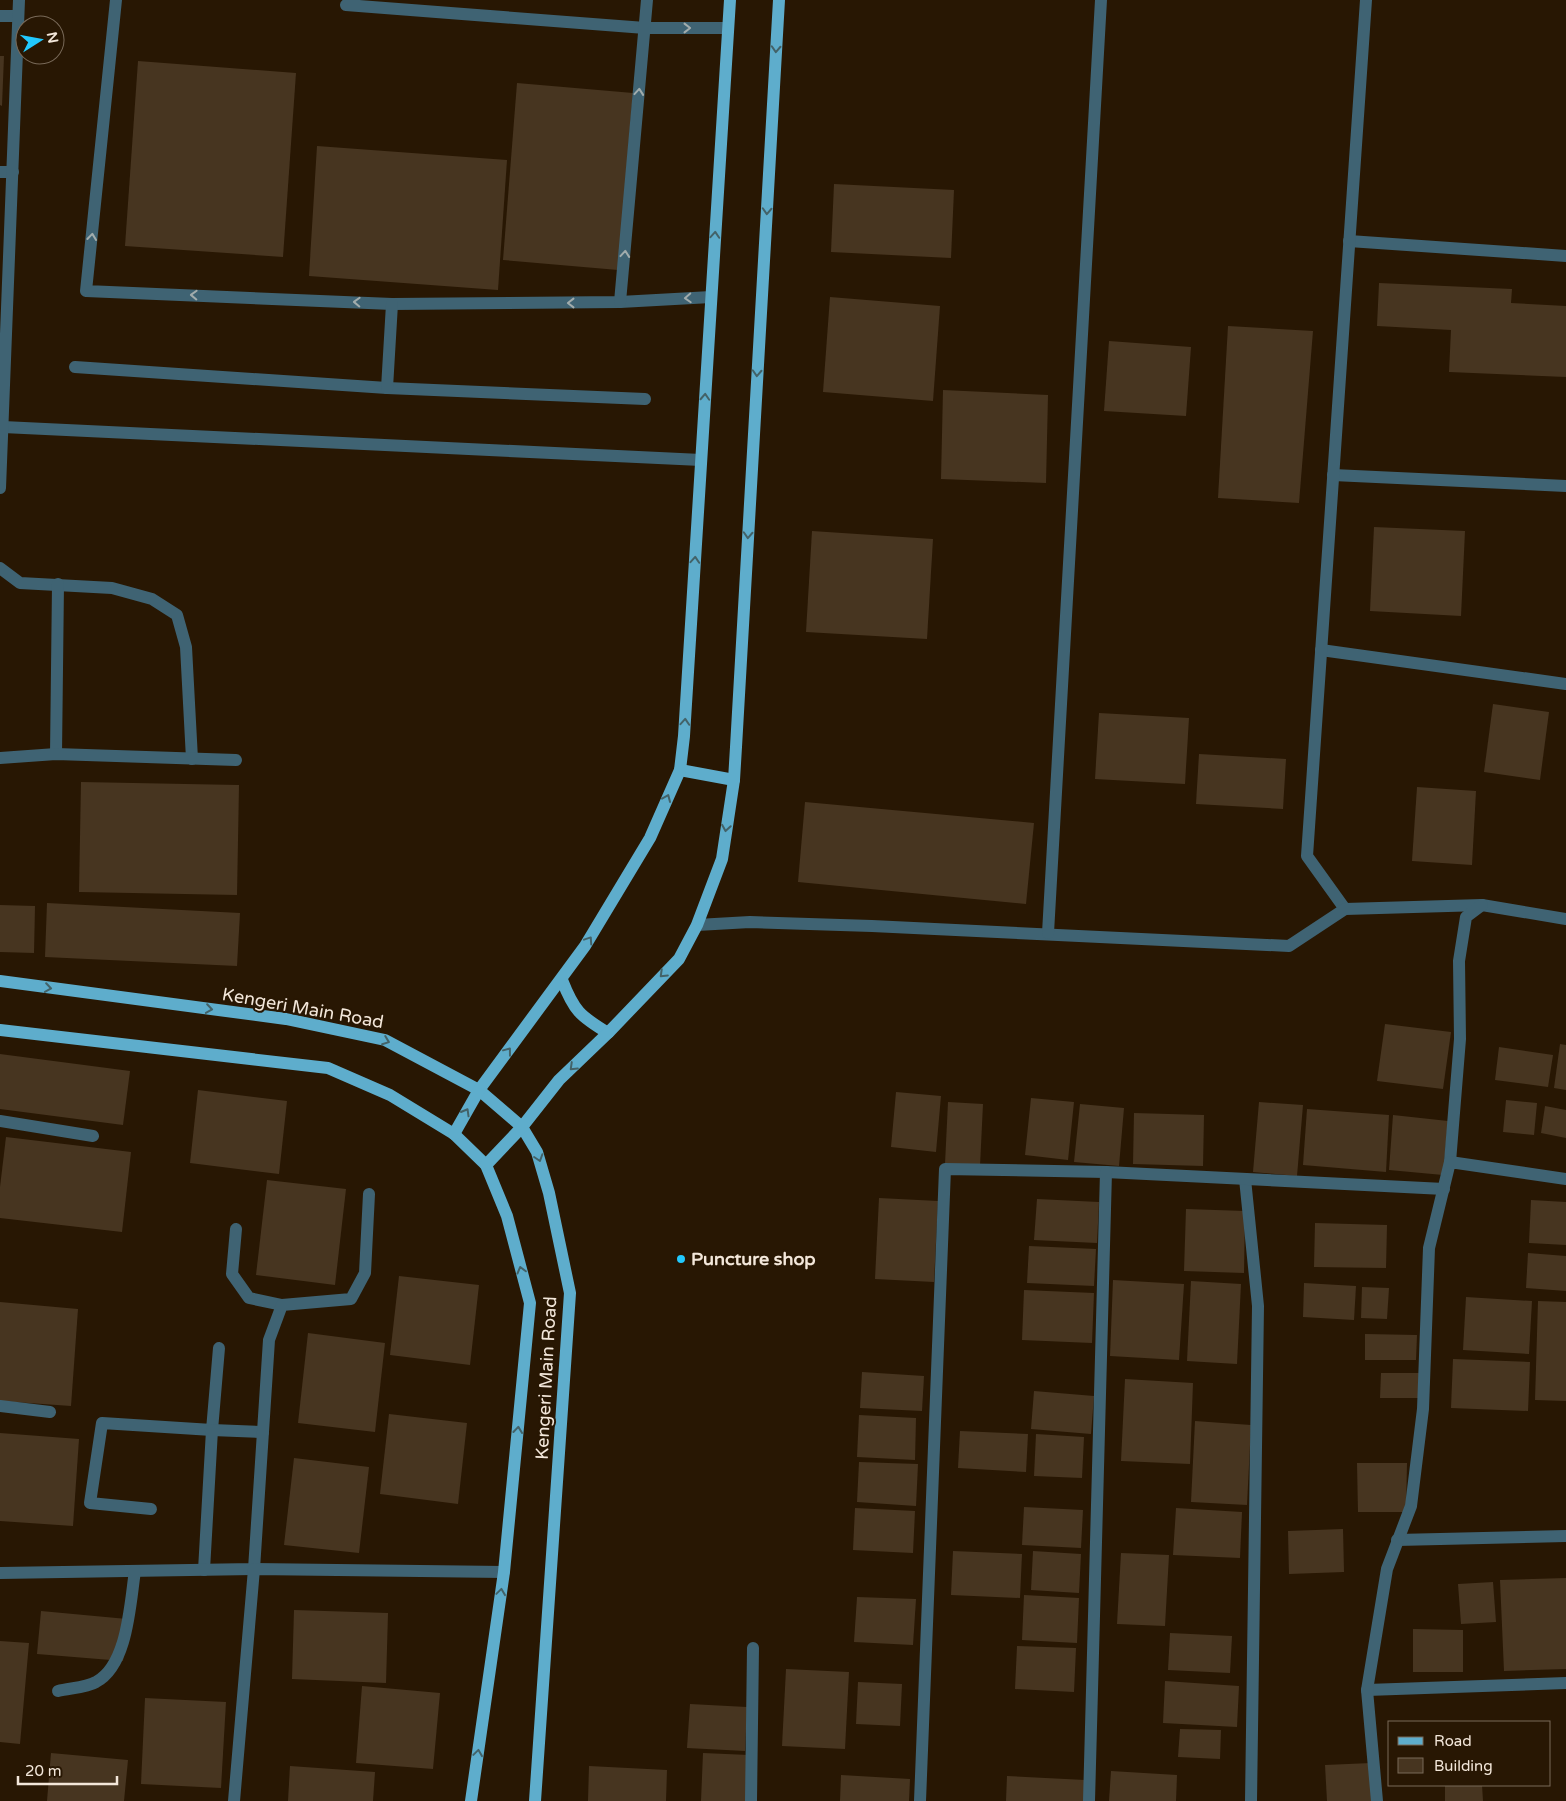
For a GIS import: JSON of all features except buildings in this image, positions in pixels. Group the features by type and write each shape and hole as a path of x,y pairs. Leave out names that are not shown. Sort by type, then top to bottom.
{"main road":[{"path":"454,1134 479,1090 562,980 596,930 650,838 680,770 684,736 702,460 730,0"},
{"path":"486,1165 522,1127 559,1080 608,1033 679,959 697,925 722,859 734,780 779,0"},
{"path":"680,770 734,780"},
{"path":"562,980 571,1004 584,1018 608,1033"},
{"name":"Kengeri Main Road","path":"0,981 286,1019 386,1040 479,1090 522,1127 537,1152 549,1193 570,1293 565,1385 534,1801"},
{"name":"Kengeri Main Road","path":"0,1030 328,1068 390,1096 454,1134 486,1165 507,1216 530,1304 504,1572 471,1801"}],"street":[{"path":"18,15 19,0"},
{"path":"116,0 86,291 392,304 620,302 711,297"},
{"path":"620,302 647,0"},
{"path":"1048,933 1101,0"},
{"path":"1345,909 1307,856 1366,0"},
{"path":"346,5 645,28 728,28"},
{"path":"0,16 15,16"},
{"path":"0,488 3,427 6,172 15,55"},
{"path":"1349,241 1566,256"},
{"path":"386,388 392,304"},
{"path":"75,366 386,388 645,399"},
{"path":"3,427 702,460"},
{"path":"1333,475 1566,486"},
{"path":"0,568 20,583 112,588 152,599 177,615 186,647 192,759"},
{"path":"56,754 58,584"},
{"path":"1321,650 1566,684"},
{"path":"0,758 56,754 236,760"},
{"path":"697,925 750,922 1048,933 1289,946 1345,909 1482,905 1566,919"},
{"path":"1376,1801 1367,1690 1387,1569 1411,1506 1423,1409 1429,1248 1450,1162 1460,1039 1459,961 1466,917 1482,905"},
{"path":"0,1121 93,1136"},
{"path":"1450,1162 1566,1179"},
{"path":"920,1801 945,1169 1106,1172 1444,1189"},
{"path":"1089,1801 1106,1172"},
{"path":"1245,1179 1258,1306 1251,1801"},
{"path":"236,1229 232,1274 248,1298 282,1305 352,1299 365,1274 369,1194"},
{"path":"234,1801 254,1570 269,1340 282,1305"},
{"path":"204,1570 219,1348"},
{"path":"0,1406 50,1412"},
{"path":"151,1509 90,1503 102,1423 263,1432"},
{"path":"1397,1540 1566,1536"},
{"path":"0,1573 204,1570 504,1572"},
{"path":"58,1691 96,1682 114,1665 125,1638 135,1571"},
{"path":"751,1801 753,1648"},
{"path":"1367,1690 1566,1683"}],"place":[{"name":"Puncture shop","path":"681,1259"}]}
